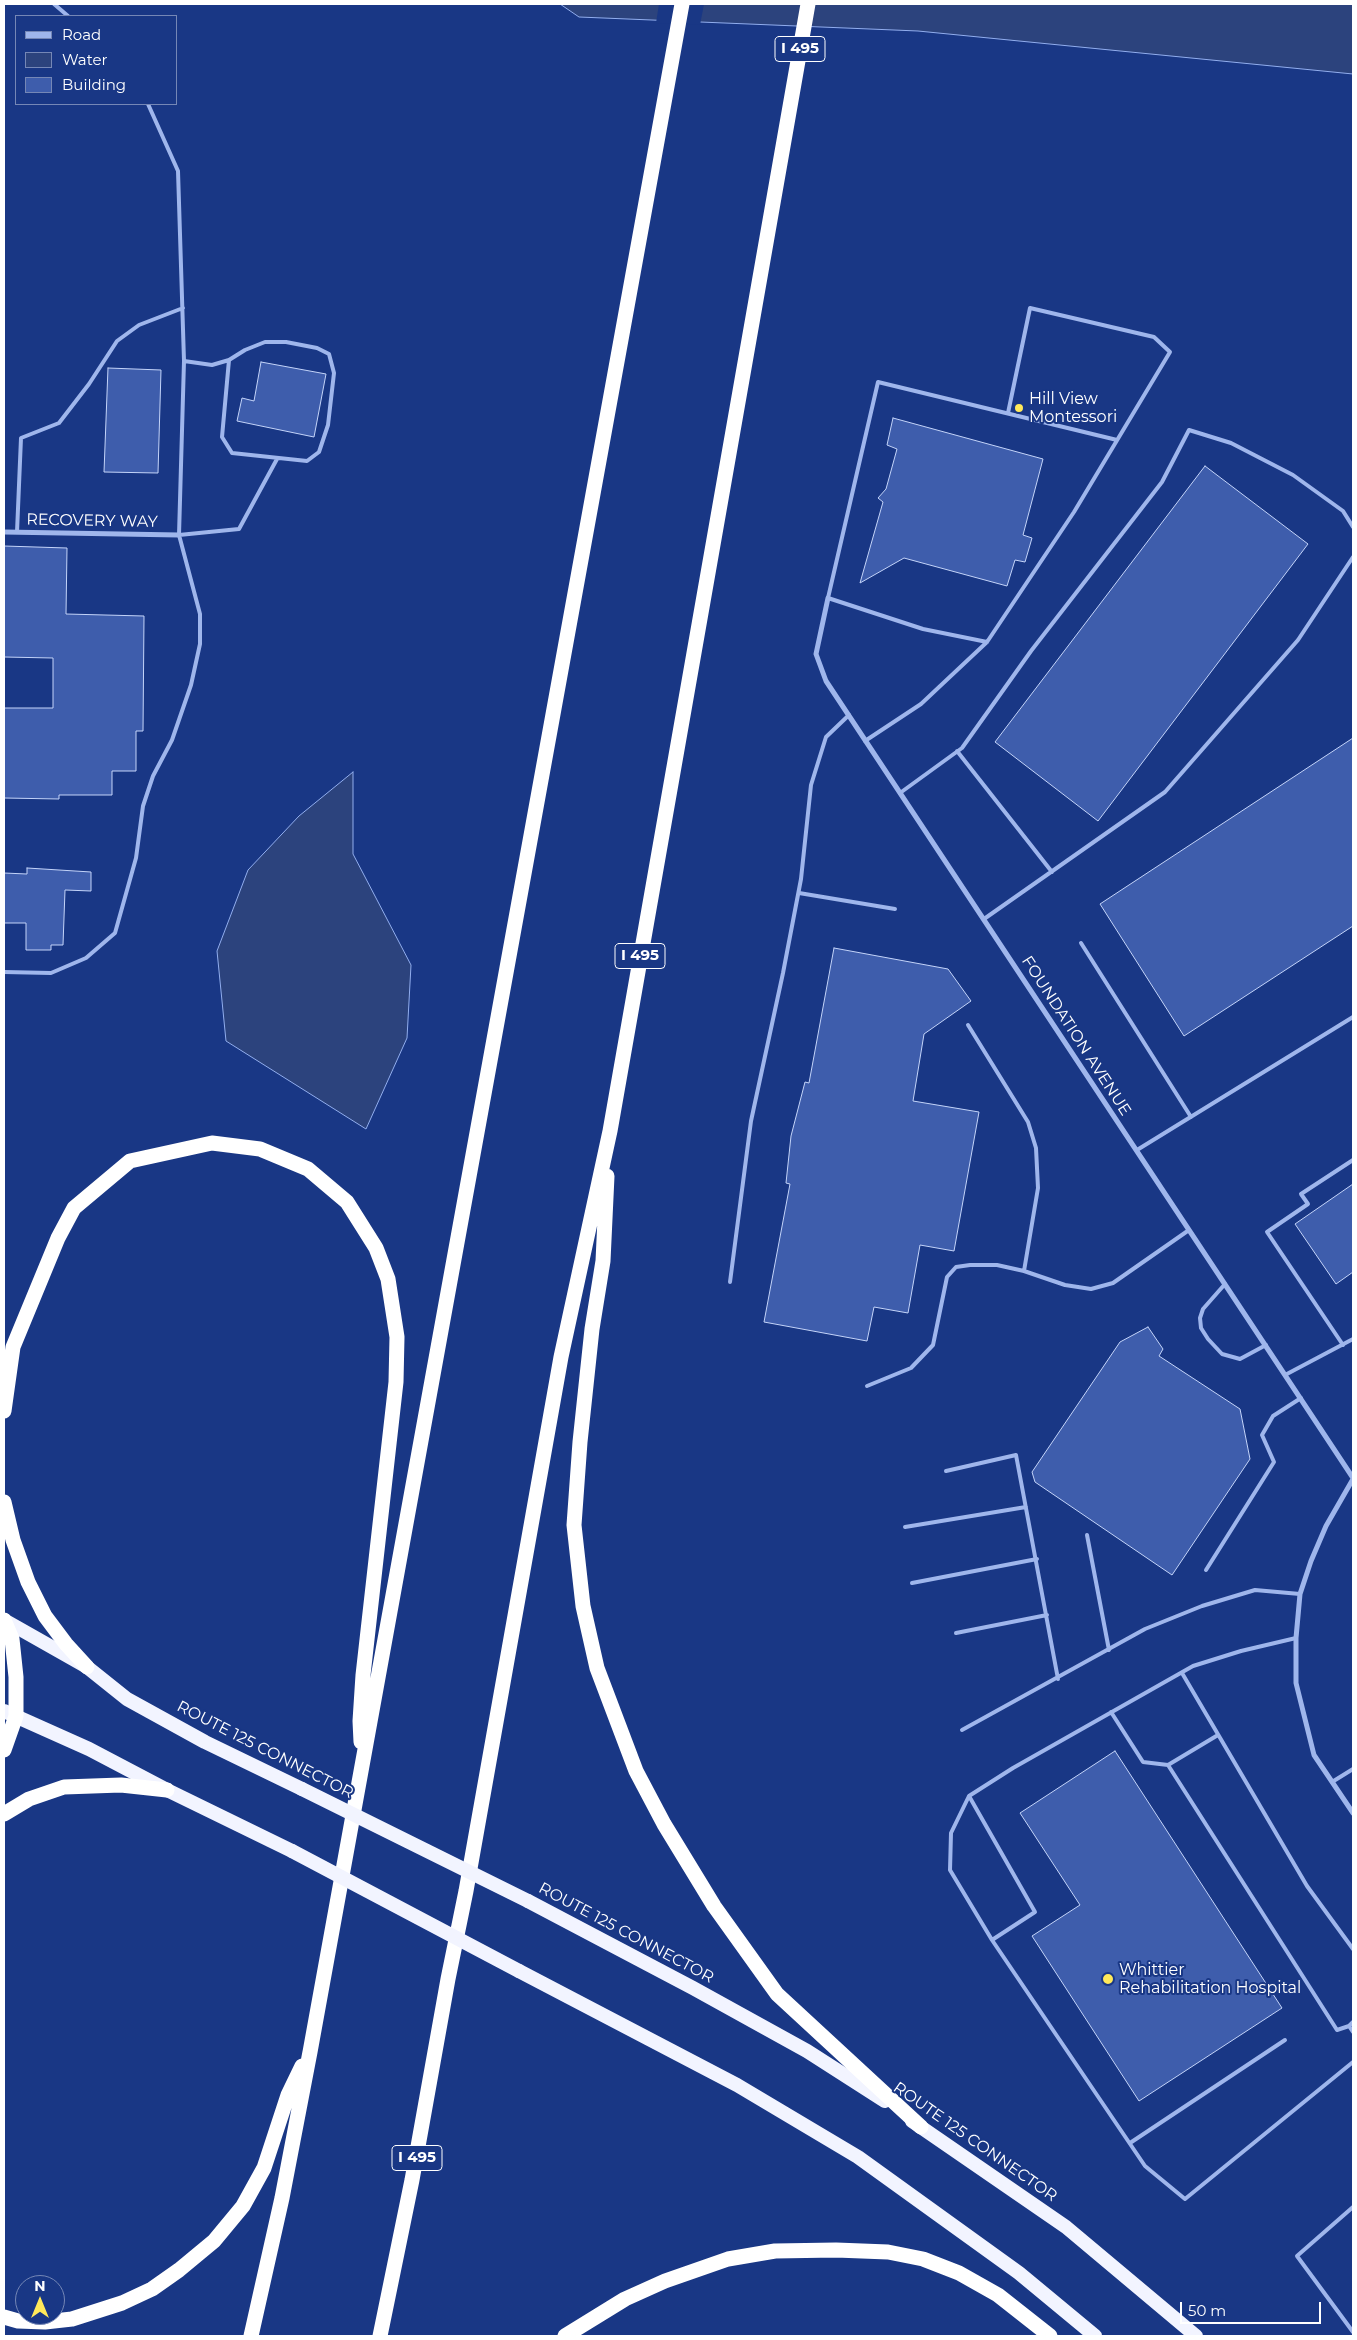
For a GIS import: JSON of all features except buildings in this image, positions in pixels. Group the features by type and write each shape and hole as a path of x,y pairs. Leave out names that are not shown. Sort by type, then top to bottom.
{"highway":[{"path":"251,2336 282,2198 363,1766 682,4"},
{"name":"I 495","path":"380,2336 414,2171 448,1979 466,1891 559,1366 610,1132 808,4"},
{"path":"610,1132 603,1261 592,1329 580,1442 574,1526 583,1606 597,1668 636,1771 664,1824 714,1906 777,1994 830,2040 921,2127"},
{"path":"4,1411 13,1347 58,1238 74,1208 130,1161 212,1143 260,1149 308,1169 347,1202 376,1248 388,1279 397,1337 396,1382 363,1675 360,1721 363,1766"},
{"path":"4,1502 13,1540 28,1582 45,1616 66,1644 87,1667"},
{"path":"4,1620 12,1639 16,1676 4,1750"},
{"name":"ROUTE 125 CONNECTOR","path":"4,1620 87,1667 127,1699 205,1742 528,1901 693,1988 807,2051 860,2084 1066,2227 1196,2336"},
{"path":"10,1714 89,1749 167,1790 292,1851 737,2085 858,2157 1019,2273 1095,2336"},
{"path":"4,1814 29,1799 64,1787 121,1785 167,1790"},
{"path":"4,2317 18,2321 45,2322 72,2318 122,2303 158,2284 214,2241 243,2206 264,2168 288,2095 310,2052"},
{"path":"565,2336 625,2299 665,2281 728,2259 775,2251 836,2250 888,2252 923,2259 959,2273 998,2295 1050,2336"}],"street":[{"name":"RECOVERY WAY","path":"4,532 179,535"},
{"name":"FOUNDATION AVENUE","path":"828,598 816,654 826,681 1353,1479"},
{"path":"1353,1479 1326,1526 1311,1561 1300,1594 1296,1638 1296,1683 1302,1715 1314,1755 1353,1813"}],"lane":[{"path":"54,4 67,15"},
{"path":"4,972 51,973 86,958 115,933 136,858 142,806 153,776 172,740 179,722 191,685 200,644 200,614 179,535 184,361 178,171 148,105"},
{"path":"17,532 21,438 59,423 89,384 116,341 139,325 183,308"},
{"path":"865,741 921,704 987,642 1074,512 1170,352 1154,338 1030,308 1008,413"},
{"path":"184,361 212,364 229,360 245,350 265,342 286,342 317,348 329,354 334,373 328,425 320,452 307,461 232,453 222,437 229,360"},
{"path":"987,642 923,629 828,598 878,382 1117,440"},
{"path":"900,793 962,748 1031,651 1162,482 1189,430 1231,443 1293,475 1343,511 1353,527"},
{"path":"179,535 239,529 277,459"},
{"path":"984,919 1165,792 1298,640 1353,557"},
{"path":"730,1282 750,1121 784,974 798,893 811,785 826,737 849,715"},
{"path":"957,751 1052,872"},
{"path":"798,893 894,909"},
{"path":"1080,943 1191,1117"},
{"path":"1137,1150 1353,1017"},
{"path":"968,1025 1028,1122 1036,1148 1038,1188 1024,1271"},
{"path":"1343,1344 1267,1232 1308,1204 1301,1194 1353,1160"},
{"path":"867,1386 910,1368 932,1345 947,1276 956,1267 997,1265 1024,1271 1065,1285 1091,1289 1113,1282 1189,1230"},
{"path":"1225,1284 1203,1309 1200,1318 1201,1328 1208,1339 1222,1354 1240,1359 1266,1345"},
{"path":"1286,1375 1353,1339"},
{"path":"1206,1570 1274,1462 1262,1435 1273,1416 1301,1398"},
{"path":"946,1471 1016,1455 1058,1679"},
{"path":"905,1527 1026,1507"},
{"path":"1087,1535 1109,1650"},
{"path":"912,1583 1037,1559"},
{"path":"962,1730 1058,1679 1145,1629 1202,1606 1255,1590 1300,1594"},
{"path":"956,1633 1047,1614"},
{"path":"1296,1638 1241,1651 1193,1666 968,1796 951,1833 950,1870 992,1940 1144,2166 1185,2199 1353,2062"},
{"path":"1182,1673 1307,1886 1353,1949"},
{"path":"1111,1712 1143,1762 1168,1765 1218,1735"},
{"path":"1168,1765 1337,2030 1349,2026 1353,2022"},
{"path":"1332,1782 1353,1769"},
{"path":"968,1796 1035,1912 992,1940"},
{"path":"1349,2026 1353,2032"},
{"path":"1130,2143 1285,2040"},
{"path":"1353,2207 1297,2256 1353,2332"}],"water":[{"path":"560,4 1353,4 1353,74 918,31 579,17"},
{"path":"353,772 353,854 411,965 407,1038 366,1129 226,1041 217,951 248,870 299,816"}],"pier":[{"path":"659,4 704,4 700,25 656,23"}],"place":[{"name":"Hill View Montessori","path":"1019,408"},
{"name":"Whittier Rehabilitation Hospital","path":"1108,1979"}]}
